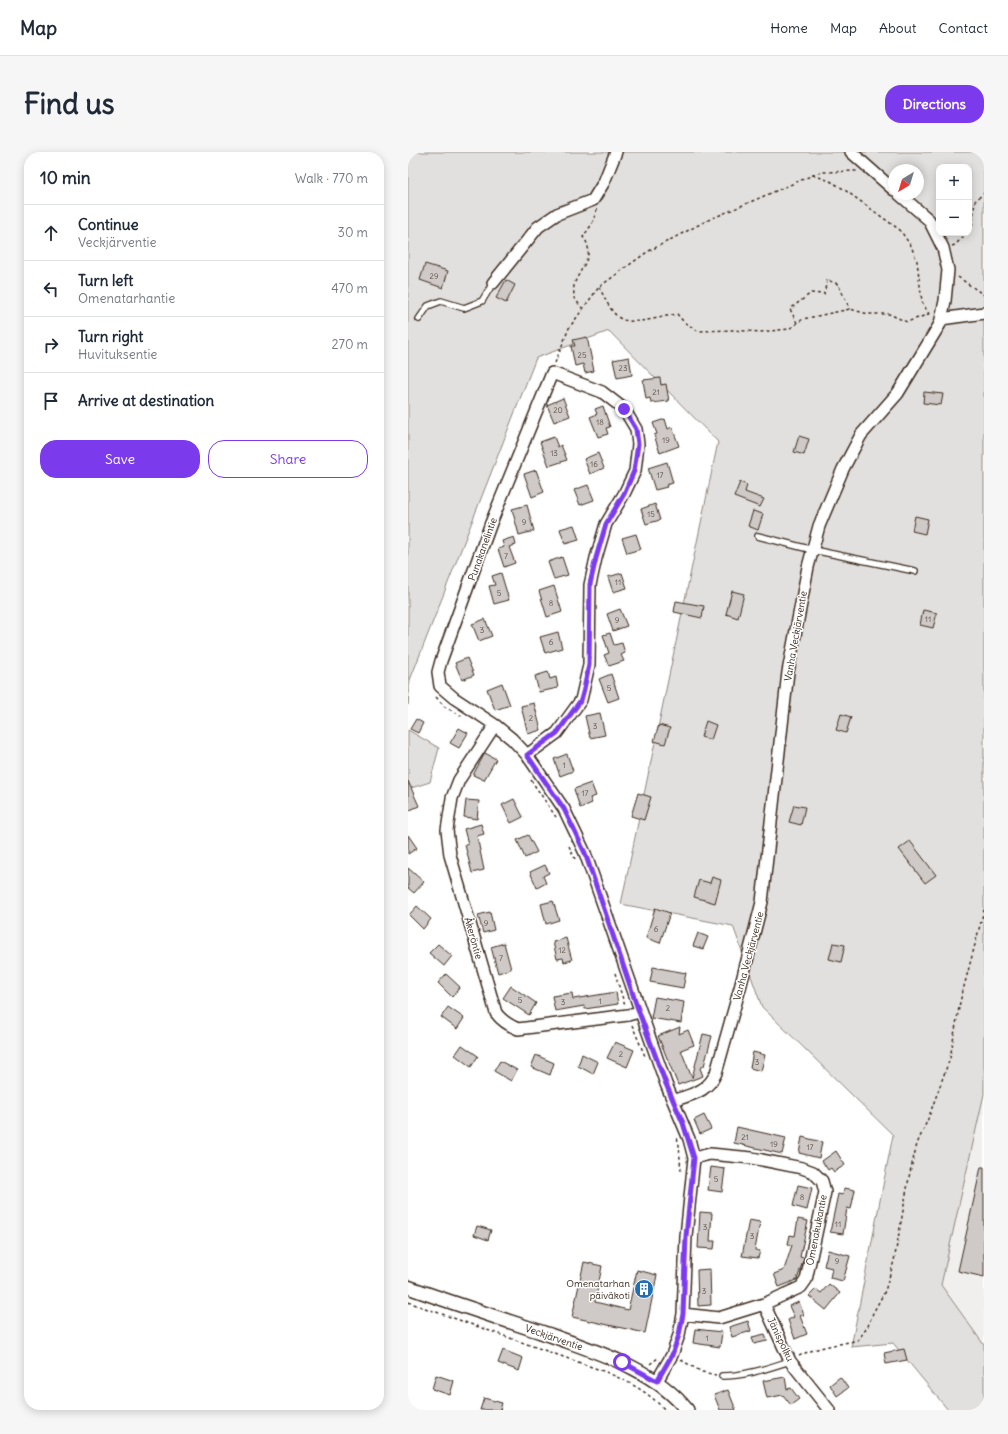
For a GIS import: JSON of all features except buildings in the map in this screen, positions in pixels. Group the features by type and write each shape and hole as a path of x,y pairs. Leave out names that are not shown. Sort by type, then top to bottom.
{"street":[{"path":"493,283 538,227 557,214 594,200 604,182 616,152"},
{"path":"851,152 888,185"},
{"name":"Vanha Veckjärventie","path":"673,1101 701,1092 712,1081 716,1073 762,902 788,672 819,526 843,469 861,435 898,394 940,324 945,301 948,270 943,248 930,220 906,200"},
{"path":"941,319 984,313"},
{"path":"527,755 557,733 581,700 589,665 590,584 606,524 624,494 634,471 638,444 636,429 624,409 602,392 552,372"},
{"name":"Punakanelintie","path":"552,372 491,523 441,661 438,672 440,686 454,698 495,725 512,739 527,755 564,809 585,853 639,1012 683,1123 694,1158"},
{"name":"Åkeröntie","path":"495,725 459,780 452,798 447,830 450,855 496,1013 501,1020 518,1029 628,1015 639,1012"},
{"name":"Omenakukantie","path":"683,1314 719,1318 764,1304 801,1286 806,1280 825,1192 822,1181 813,1172 802,1168 752,1158 710,1154 694,1158"},
{"path":"657,1381 672,1355 679,1335 683,1314 686,1236 694,1158"},
{"name":"Veckjärventie","path":"408,1287 622,1362 657,1381 678,1399 687,1410"},
{"name":"Jänispolku","path":"764,1304 790,1361 829,1410"}],"lane":[{"path":"419,319 428,306 441,301 464,308 482,301 493,283"},
{"path":"758,536 813,550 915,571"},
{"path":"722,1376 737,1376 790,1361"}],"path":[{"path":"552,372 569,328 599,287 647,252 706,220 813,175 823,172 872,172"},
{"path":"599,287 617,317 627,321 641,321 677,314 684,322 698,331 733,330 760,332 789,329 803,319 850,309 868,314 889,314 907,322 929,314 922,302 917,261 911,246 900,230 842,188 830,181 813,175"},
{"path":"972,228 975,201 984,193"},
{"path":"583,309 574,298 574,283 589,252 588,243 583,237 592,224 598,206 596,195"},
{"path":"943,248 956,245 964,236"},
{"path":"948,270 984,295"},
{"path":"797,323 790,309 811,293 824,294 827,280 838,284 850,309"},
{"path":"790,1361 810,1350 828,1345 858,1340 868,1326 885,1291 894,1261 910,1172 917,1144 928,1119 950,1058 960,1002 984,910"},
{"path":"408,1302 606,1372 635,1385 654,1399 665,1410"},
{"path":"679,1360 702,1372 722,1376"}],"shaded area":[{"path":"408,152 984,152 984,1094 941,1285 984,1345 984,1410 948,1410 893,1343 851,1347 893,1135 762,1007 733,926 621,904 718,442 609,331 536,358 410,680 408,705"},
{"path":"408,730 439,748 430,782 408,789"},
{"path":"984,1094 984,1345 941,1285"}],"place":[{"name":"Omenatarhan päiväkoti","path":"644,1289"}],"route":[{"path":"622,1362 657,1381 672,1355 679,1335 683,1314 686,1236 694,1158 683,1123 666,1084 639,1012 585,853 564,809 527,755 557,733 581,700 589,665 590,584 606,524 624,494 634,471 638,444 636,429 624,409"}]}
